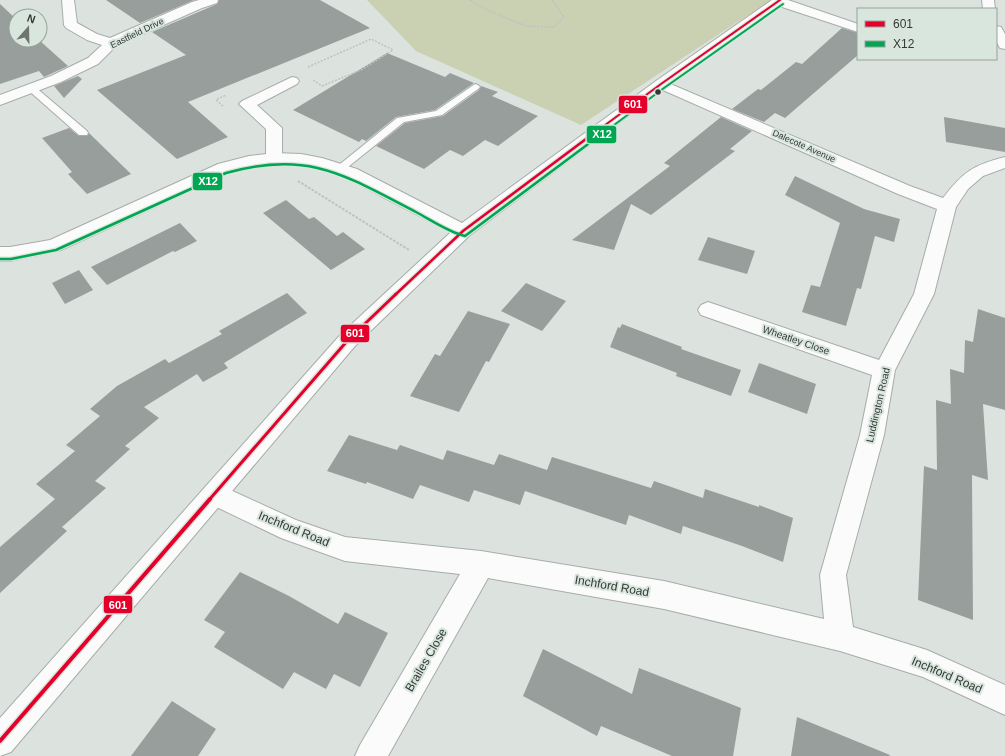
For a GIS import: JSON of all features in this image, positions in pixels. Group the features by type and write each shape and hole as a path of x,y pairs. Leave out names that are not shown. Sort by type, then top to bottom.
{"street":[{"path":"68,0 71,25 92,37 111,43"},
{"name":"Eastfield Drive","path":"0,100 56,79 93,61 111,43 197,5 212,0"},
{"path":"0,741 348,340 463,231 661,84 779,1 857,28"},
{"path":"997,32 1005,45"},
{"path":"274,158 274,128 247,104 299,79"},
{"name":"Dalecote Avenue","path":"661,84 904,190 948,206"},
{"path":"0,254 10,254 54,246 224,168 249,161 274,158 301,159 322,162 352,173 463,231"},
{"name":"Luddington Road","path":"840,637 833,576 872,435 884,370 924,294 948,206 962,185 976,172 1005,162"},
{"name":"Wheatley Close","path":"708,310 884,370"},
{"name":"Inchford Road","path":"215,494 290,530 345,549 481,564 664,595 840,637 928,664 1005,700"},
{"name":"Brailes Close","path":"371,756 481,564"}],"lane":[{"path":"340,169 401,120 439,112 475,87"},
{"path":"31,88 83,133"}],"path":[{"path":"470,0 487,10 526,26 554,27 564,17 552,0"},
{"path":"371,40 392,50 361,70 322,86 299,79 297,71 371,40"},
{"path":"294,178 430,263"}],"green space":[{"path":"367,0 771,0 581,125 416,51"}],"building":[{"path":"106,0 194,0 140,23"},
{"path":"219,0 320,0 370,28 188,102 228,137 177,159 97,90 186,55 152,32 217,4"},
{"path":"0,4 8,12 8,48 48,48 68,66 44,77 39,71 0,84"},
{"path":"842,28 857,33 857,56 785,118 775,113 764,122 732,109 758,89 761,90 796,62 802,64"},
{"path":"387,53 445,77 450,73 474,83 435,110 396,117 366,141 362,139 359,142 293,110"},
{"path":"78,76 82,79 64,98 54,86"},
{"path":"481,86 498,92 492,96 538,116 498,146 485,140 463,156 450,150 424,169 376,146 405,123 443,116 479,90"},
{"path":"721,117 752,131 730,149 735,151 651,215 631,204 614,250 572,240 670,166 664,163"},
{"path":"944,117 1005,128 1005,152 946,142"},
{"path":"69,128 79,136 87,136 89,133 131,174 87,194 68,174 72,172 42,138"},
{"path":"795,176 864,209 900,219 894,242 875,236 861,289 857,288 846,326 802,312 811,285 820,287 840,223 785,195"},
{"path":"286,200 309,219 314,217 337,236 343,232 365,249 331,270 263,213"},
{"path":"180,223 197,241 175,252 173,251 107,285 91,267"},
{"path":"708,237 755,251 747,274 698,260"},
{"path":"79,270 93,290 65,304 52,283"},
{"path":"526,283 566,301 542,331 501,311"},
{"path":"287,293 307,313 224,363 228,368 203,382 197,374 144,407 159,418 125,446 130,449 95,481 106,488 62,527 67,531 0,593 0,547 55,499 36,484 75,451 66,445 100,416 90,409 117,386 165,359 169,363 222,334 219,331"},
{"path":"978,309 1005,318 1005,410 983,404 988,480 972,475 973,620 918,600 924,466 937,470 936,400 951,404 950,369 964,373 965,340 973,342"},
{"path":"468,311 510,324 489,362 486,361 459,412 410,396 435,354 440,356"},
{"path":"622,324 682,347 681,349 741,370 731,396 676,376 677,373 610,347 618,327 620,328"},
{"path":"759,363 816,384 807,414 748,392"},
{"path":"349,435 397,450 400,445 443,460 447,450 494,465 499,454 547,470 552,457 651,488 654,481 703,498 705,489 759,507 759,505 793,518 783,562 683,526 681,534 629,515 626,525 525,491 520,505 474,490 469,502 420,485 413,499 367,482 366,484 327,471"},
{"path":"240,572 289,596 338,624 345,612 388,633 360,687 334,674 326,689 294,672 283,689 214,647 225,632 204,620"},
{"path":"543,649 632,694 639,668 741,708 733,756 672,756 601,726 597,736 523,696"},
{"path":"172,701 216,729 198,756 131,756"},
{"path":"797,717 890,755 791,756"}],"transit line":[{"name":"601","path":"0,741 348,340 463,231 661,84 780,0"},
{"name":"X12","path":"0,259 11,259 56,250 226,173 253,166 282,163 312,166 346,177 465,236 664,88 783,4"}]}
